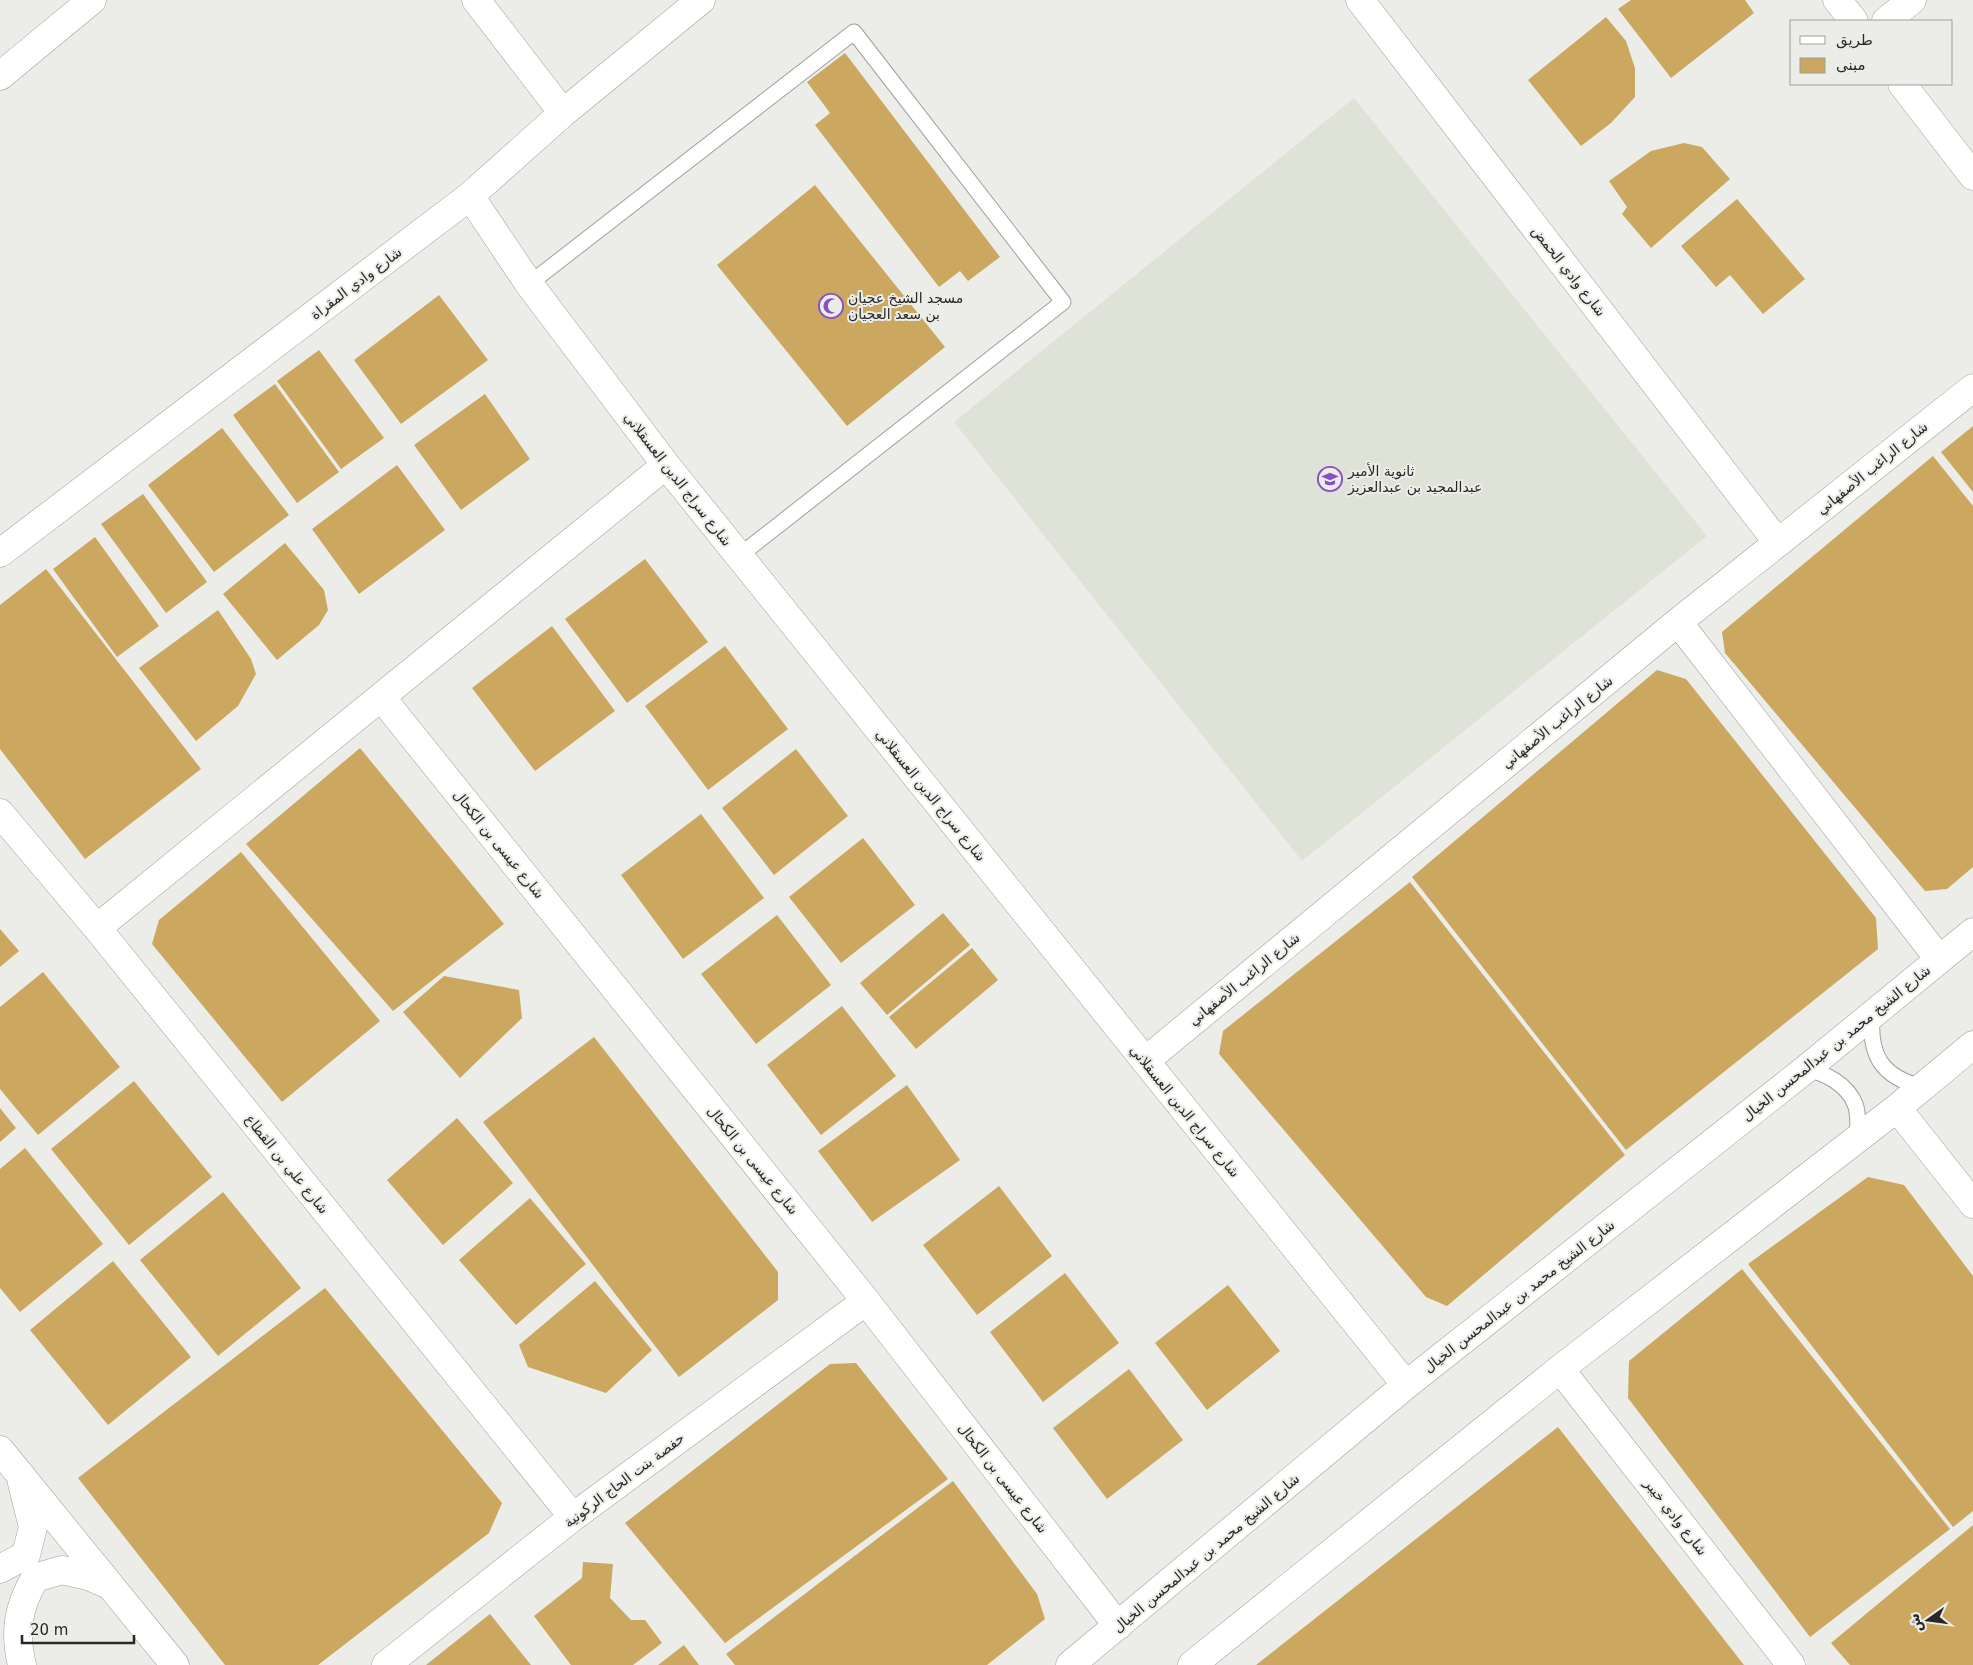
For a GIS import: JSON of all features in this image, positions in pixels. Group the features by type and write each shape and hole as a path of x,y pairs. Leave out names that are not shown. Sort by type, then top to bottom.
{"street":[{"path":"0,76 92,0"},
{"path":"476,0 563,112"},
{"name":"شارع وادي المقراة","path":"0,553 470,196 563,112 701,0"},
{"name":"شارع وادي الحمض","path":"1360,0 1778,543"},
{"path":"1837,0 1853,20"},
{"path":"1887,20 1912,0"},
{"path":"1903,85 1973,176"},
{"name":"شارع سراج الدين العسقلاني","path":"470,196 529,284 666,465 1406,1385"},
{"name":"شارع الراغب الأصفهاني","path":"1145,1061 1678,622 1973,388"},
{"path":"97,928 666,465"},
{"path":"1678,622 1939,959"},
{"name":"شارع عيسى بن الكحال","path":"381,697 866,1301 1118,1626"},
{"name":"شارع علي بن القطاع","path":"0,812 97,928 573,1517"},
{"name":"شارع الشيخ محمد بن عبدالمحسن الخيال","path":"1070,1665 1406,1385 1806,1069 1973,932"},
{"path":"1192,1665 1560,1368 1897,1108 1973,1045"},
{"path":"1897,1108 1973,1204"},
{"name":"حفصة بنت الحاج الركونية","path":"386,1665 573,1517 866,1301"},
{"name":"شارع وادي خيبر","path":"1560,1368 1792,1665"},
{"path":"0,1450 175,1665"},
{"path":"0,1569 26,1555 33,1527 20,1475"},
{"path":"21,1665 17,1644 18,1622 23,1598 35,1578 62,1570 88,1576 109,1585"},
{"path":"0,1639 21,1665"}],"lane":[{"path":"529,284 854,32 1057,294 1062,302 1056,307 739,556"},
{"path":"1872,1016 1871,1037 1877,1056 1890,1075 1922,1087"},
{"path":"1806,1069 1824,1073 1840,1085 1855,1103 1857,1139"}],"shaded area":[{"name":"ثانوية الأمير عبدالمجيد بن عبدالعزيز","path":"1354,98 1707,536 1302,861 954,422"}],"building":[{"path":"1631,0 1745,0 1754,13 1671,78 1618,9"},
{"path":"1606,17 1626,41 1635,68 1635,97 1611,123 1581,146 1528,80"},
{"path":"845,53 1000,257 968,281 960,271 939,287 815,125 830,113 807,82"},
{"path":"1684,143 1702,147 1730,179 1651,248 1622,214 1627,207 1609,181 1651,151"},
{"name":"مسجد الشيخ عجيان بن سعد العجيان","path":"815,185 945,347 847,426 717,265"},
{"path":"1737,199 1805,279 1763,314 1730,275 1716,287 1681,246"},
{"path":"439,295 488,360 401,424 354,360"},
{"path":"319,350 384,438 341,469 277,381"},
{"path":"275,384 339,472 297,503 233,415"},
{"path":"485,394 530,459 461,510 414,445"},
{"path":"1973,426 1973,492 1941,452"},
{"path":"222,428 289,515 214,572 148,485"},
{"path":"1933,456 1973,506 1973,867 1947,889 1925,891 1725,653 1722,632"},
{"path":"397,465 445,530 359,594 312,529"},
{"path":"143,494 207,582 166,613 101,524"},
{"path":"95,537 159,626 117,657 53,569"},
{"path":"285,543 324,590 328,610 319,625 277,660 223,594"},
{"path":"645,559 708,642 627,703 565,619"},
{"path":"46,569 201,769 85,859 0,749 0,605"},
{"path":"218,610 251,659 256,674 238,706 196,741 139,668"},
{"path":"552,626 615,711 535,771 472,688"},
{"path":"725,646 788,729 708,790 645,706"},
{"path":"1657,670 1686,679 1876,918 1878,949 1626,1150 1412,877"},
{"path":"360,748 504,924 393,1011 246,844"},
{"path":"796,749 848,816 774,875 722,808"},
{"path":"701,814 764,898 683,959 621,875"},
{"path":"863,838 915,905 841,963 789,897"},
{"path":"241,852 380,1021 282,1102 152,944 159,920"},
{"path":"1410,882 1625,1155 1447,1306 1426,1297 1219,1054 1223,1031"},
{"path":"943,913 970,945 887,1015 860,983"},
{"path":"777,915 831,985 756,1044 701,974"},
{"path":"0,929 19,951 0,967"},
{"path":"972,948 998,980 916,1049 889,1017"},
{"path":"43,972 120,1067 38,1135 0,1089 0,1007"},
{"path":"444,976 519,990 522,1018 460,1078 403,1012"},
{"path":"842,1006 896,1076 821,1135 767,1065"},
{"path":"594,1037 778,1272 778,1300 679,1377 483,1122"},
{"path":"134,1081 212,1177 129,1245 51,1149"},
{"path":"907,1085 960,1160 872,1222 818,1151"},
{"path":"0,1108 16,1128 0,1142"},
{"path":"457,1118 513,1183 443,1245 387,1180"},
{"path":"25,1148 103,1244 20,1312 0,1288 0,1169"},
{"path":"1868,1177 1904,1185 1973,1276 1973,1511 1953,1527 1748,1264"},
{"path":"999,1186 1052,1256 977,1315 923,1245"},
{"path":"223,1192 301,1288 218,1356 140,1260"},
{"path":"530,1198 586,1264 516,1325 459,1260"},
{"path":"113,1261 191,1357 108,1425 30,1330"},
{"path":"1742,1269 1950,1529 1810,1637 1628,1398 1629,1361"},
{"path":"1065,1273 1119,1343 1043,1402 990,1332"},
{"path":"595,1281 652,1350 606,1393 528,1367 519,1345"},
{"path":"1228,1285 1280,1351 1207,1410 1155,1343"},
{"path":"325,1288 502,1503 489,1533 318,1665 225,1665 78,1478"},
{"path":"856,1363 948,1479 725,1643 625,1523 830,1364"},
{"path":"1129,1369 1183,1440 1107,1499 1053,1428"},
{"path":"1558,1427 1744,1665 1256,1665"},
{"path":"953,1481 1037,1594 1045,1619 987,1665 735,1665 726,1654"},
{"path":"1973,1525 1973,1665 1850,1665 1831,1643"},
{"path":"583,1562 613,1564 610,1598 631,1620 645,1620 662,1643 633,1665 571,1665 534,1616 582,1578"},
{"path":"490,1614 531,1665 426,1665"},
{"path":"684,1645 699,1665 658,1665"}],"place":[{"name":"مسجد الشيخ عجيان بن سعد العجيان","path":"831,306"},
{"name":"ثانوية الأمير عبدالمجيد بن عبدالعزيز","path":"1330,479"}]}
